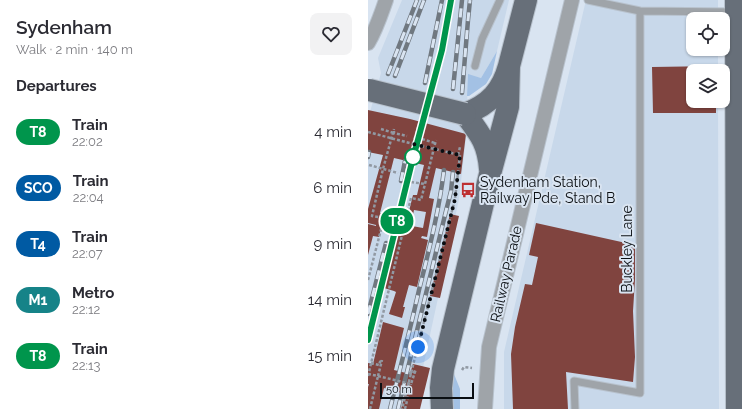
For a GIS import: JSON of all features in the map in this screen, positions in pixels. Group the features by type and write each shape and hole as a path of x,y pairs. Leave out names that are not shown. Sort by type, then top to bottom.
{"main road":[{"path":"368,90 465,114 476,110 486,104 494,96 506,77 526,0"},
{"path":"737,409 739,310 738,8"},
{"path":"442,409 443,369 490,174 508,107 509,66"},
{"path":"465,114 483,140 489,158 490,174"}],"street":[{"path":"368,43 376,27 386,0"},
{"name":"Railway Parade","path":"485,409 489,347 572,0"}],"lane":[{"path":"475,66 482,39 500,0"},
{"path":"588,0 640,11 738,8"},
{"name":"Buckley Lane","path":"575,409 574,381 640,393 640,11"}],"path":[{"path":"413,144 420,120"},
{"path":"381,130 407,136"},
{"path":"368,280 384,218 372,216 394,130 394,133"},
{"path":"368,132 460,155"},
{"path":"368,135 372,133"},
{"path":"411,384 368,375 411,198 421,200 434,149 435,142 436,140 436,143 429,141 422,139"},
{"path":"404,409 410,373 455,199 460,155 460,147 455,199"},
{"path":"369,166 398,173"},
{"path":"411,182 425,184"},
{"path":"370,409 382,360 379,365 371,363"},
{"path":"462,368 472,368"},
{"path":"404,409 416,369 413,374 410,373"}],"shaded area":[{"path":"402,0 509,0 497,51 481,78 468,75 466,138 459,199 414,409 368,409 368,112 370,112 381,73 378,58"},
{"path":"586,0 718,0 718,12 686,12 686,56 718,56 718,64 686,64 686,108 718,108 719,409 504,409 504,352"},
{"path":"497,51 492,74 486,84 467,96 468,74 481,78"},
{"path":"454,374 460,389 460,409 453,409 452,392"}],"building":[{"path":"686,66 686,108 716,108 716,113 653,113 652,67"},
{"path":"368,110 410,119 466,134 461,174 436,168 429,198 434,199 427,237 422,236 421,238 428,240 417,287 409,285 403,307 405,307 402,318 389,314 396,292 384,288 401,224 423,228 426,212 414,210 411,224 406,223 413,195 417,195 424,165 394,158 380,213 384,214 379,237 373,236 368,255 368,224 376,225 368,223 368,209 383,155 368,152"},
{"path":"450,214 459,216 440,298 430,296"},
{"path":"536,223 635,245 633,311 635,357 633,382 566,372 568,409 513,409 511,354 515,327 525,284 532,285 538,257 529,255"},
{"path":"383,322 404,328 394,370 410,374 413,364 430,368 420,409 401,409 405,394 384,388 379,409 368,409 368,363 373,364"}],"railway":[{"path":"388,74 417,0"},
{"path":"395,76 424,0"},
{"path":"425,83 442,0"},
{"path":"432,85 442,49 451,0"},
{"path":"453,89 462,0"},
{"path":"462,93 470,0"},
{"path":"368,157 369,152"},
{"path":"401,181 405,161"},
{"path":"368,340 412,162"},
{"path":"390,409 433,230 444,170"},
{"path":"398,409 451,191 453,172"},
{"path":"368,314 386,243"}],"train":[{"name":"T8","path":"368,340 412,162 442,50 451,0"}],"place":[{"name":"Sydenham Station, Railway Pde, Stand B","path":"468,190"}],"route":[{"path":"413,157 413,144 460,155 455,199 418,347"}]}
